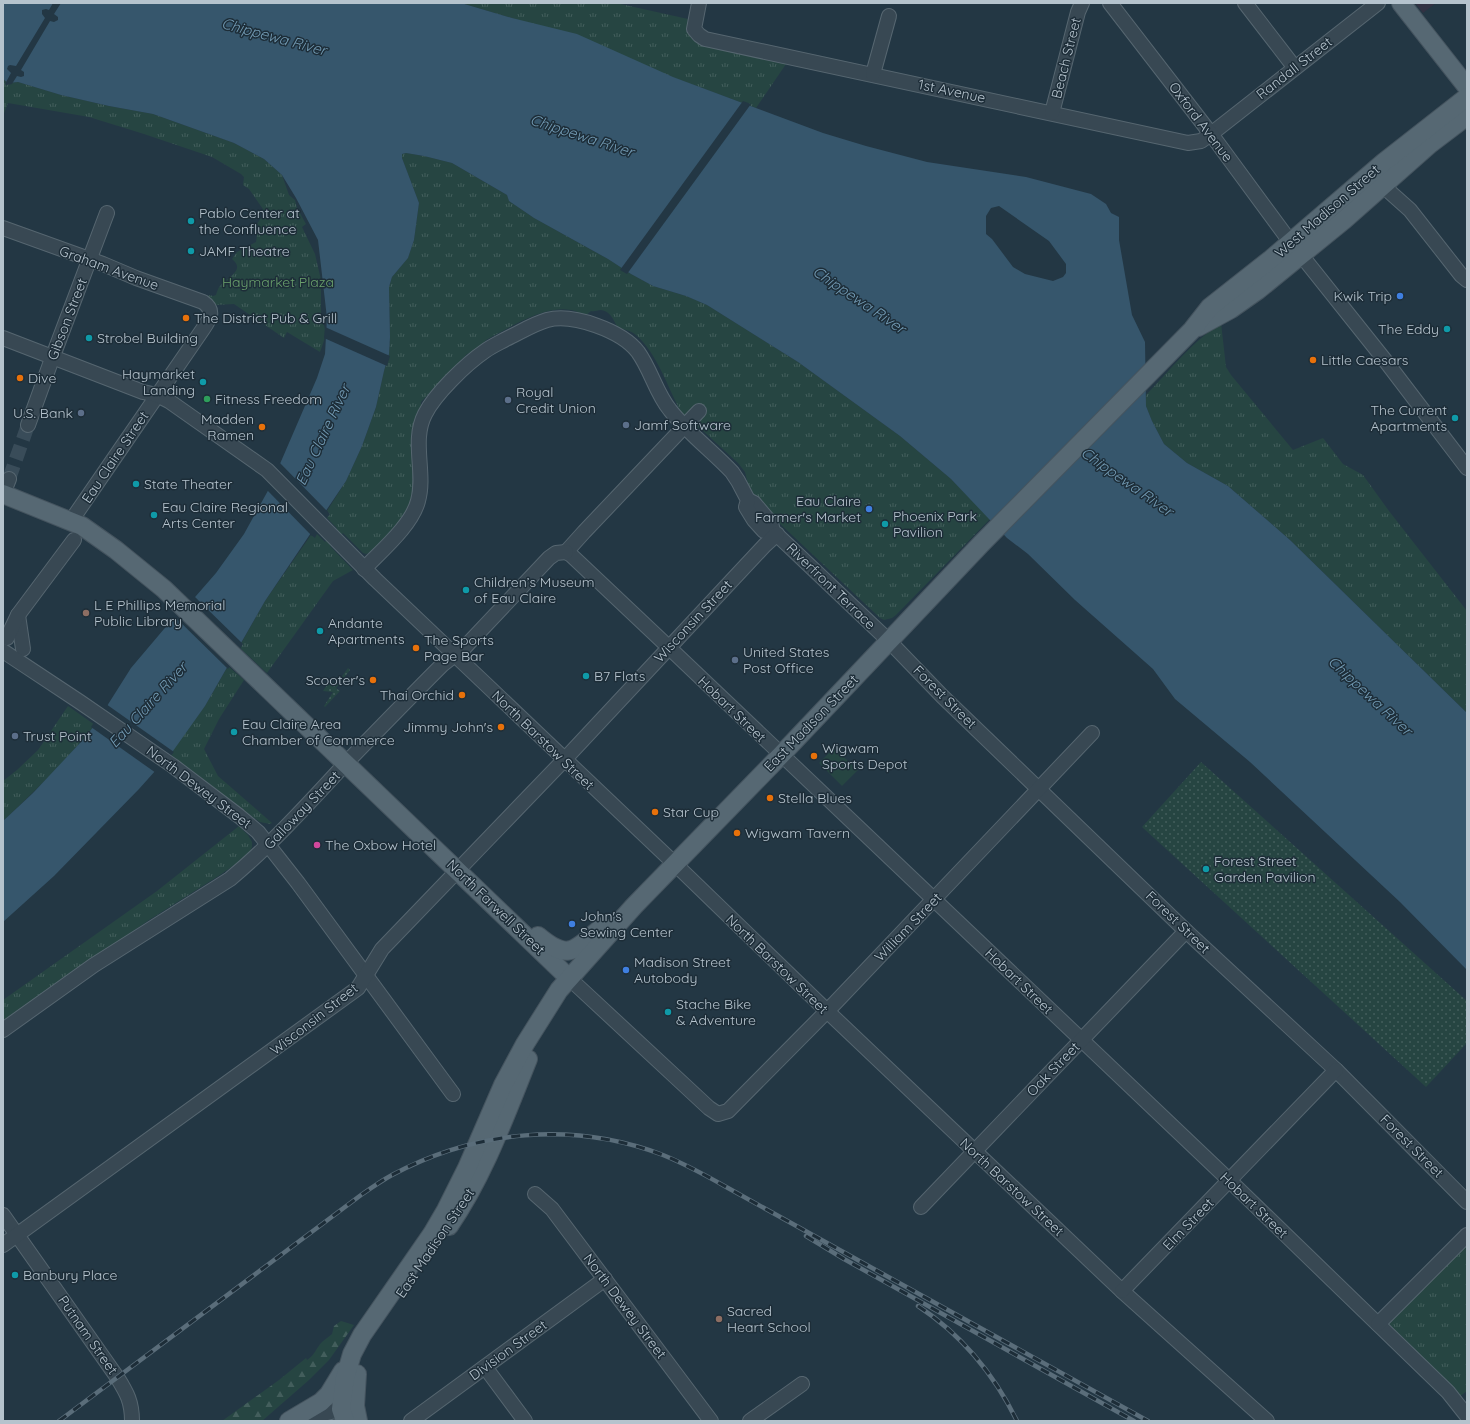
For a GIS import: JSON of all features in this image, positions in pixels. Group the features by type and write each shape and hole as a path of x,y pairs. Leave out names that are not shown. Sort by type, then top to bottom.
{"main road":[{"path":"1402,3 1467,87"},
{"name":"West Madison Street","path":"1074,451 1192,330 1239,303 1296,248 1344,220 1378,177 1467,97"},
{"name":"West Madison Street","path":"1378,177 1430,144 1467,116"},
{"name":"East Madison Street","path":"350,1414 345,1378 352,1354 362,1335 432,1234 446,1210 467,1168 503,1085 553,1000 569,978 634,906 781,755 981,544 1074,451"},
{"name":"North Farwell Street","path":"5,489 82,526 116,550 176,600 569,978"},
{"path":"520,931 527,929 554,948 560,950 572,950 582,944 615,917 634,906"},
{"name":"East Madison Street","path":"350,1414 361,1356 370,1340 459,1212 470,1193 513,1098 553,1000"},
{"path":"289,1421 321,1402 329,1394 352,1354"}],"street":[{"name":"1st Avenue","path":"699,3 694,29 698,35 705,39 1188,143 1201,141 1210,134"},
{"name":"Beach Street","path":"1052,113 1078,12 1082,3"},
{"name":"Oxford Avenue","path":"1110,3 1296,248 1384,359 1467,468"},
{"path":"1246,3 1295,68"},
{"name":"Randall Street","path":"1210,134 1378,3"},
{"path":"873,74 889,16"},
{"path":"1378,177 1410,210 1461,275 1467,280"},
{"name":"Gibson Street","path":"28,425 52,356 108,213"},
{"name":"Graham Avenue","path":"3,228 203,302 211,312"},
{"name":"Eau Claire Street","path":"71,521 206,325 210,318 211,312"},
{"name":"Riverfront Terrace","path":"364,569 404,526 416,508 420,491 420,427 425,414 434,400 468,365 485,351 547,320 568,319 600,327 624,339 638,351 661,397 670,410 684,426 732,472 748,500 746,507 754,520 764,531 775,533 889,641"},
{"name":"North Barstow Street","path":"3,338 143,392 157,395 169,401 267,470 364,569 675,864 974,1151 1122,1291 1267,1421"},
{"path":"566,552 699,411"},
{"name":"Wisconsin Street","path":"3,1245 358,988 364,975 382,948 564,760 775,533"},
{"path":"5,644 18,615 74,540"},
{"name":"Hobart Street","path":"566,552 571,555 1230,1181 1448,1392 1467,1416"},
{"name":"Galloway Street","path":"3,1030 94,964 230,879 268,844 442,665 465,647 549,558 556,553 566,552"},
{"path":"18,615 23,649"},
{"name":"Forest Street","path":"889,641 942,696 1186,931 1336,1070 1467,1202"},
{"name":"North Dewey Street","path":"5,644 94,712 172,766 258,832 453,1094"},
{"name":"William Street","path":"718,1114 728,1111 827,1011 1092,733"},
{"name":"Oak Street","path":"921,1206 1186,931"},
{"name":"North Farwell Street","path":"569,978 709,1108 718,1114"},
{"name":"Elm Street","path":"1122,1291 1336,1070"},
{"name":"North Dewey Street","path":"535,1194 552,1209 711,1421"},
{"name":"Putnam Street","path":"3,1215 117,1377 129,1397 132,1409 132,1421"},
{"path":"1378,1324 1467,1235"},
{"name":"Division Street","path":"411,1421 605,1279"},
{"path":"485,1367 525,1421"},
{"path":"750,1421 802,1384"},
{"path":"295,1421 350,1414"}],"shaded area":[{"path":"1415,3 1436,3 1423,13"}],"green space":[{"path":"461,3 616,3 688,19 688,31 690,35 701,45 786,64 756,108 512,18"},
{"name":"Haymarket Plaza","path":"3,79 8,83 18,82 61,95 153,114 234,143 264,159 282,175 289,195 295,200 297,208 306,224 302,227 315,254 321,280 321,320 325,328 324,340 320,352 287,332 284,338 234,304 215,305 208,297 209,295 216,295 219,287 236,271 236,263 232,259 237,252 256,242 257,235 253,230 265,212 249,189 243,185 244,177 241,174 212,157 89,117 8,103 3,116"},
{"path":"406,153 452,163 507,195 509,201 534,218 608,259 631,274 653,286 686,296 707,305 798,362 900,436 951,479 990,519 896,615 892,618 884,620 880,618 775,519 755,497 748,484 745,472 738,463 701,429 692,425 682,415 662,371 650,351 634,333 617,327 611,316 607,312 601,310 591,311 585,316 573,310 561,309 550,311 538,314 486,340 478,349 467,354 421,402 413,450 413,498 405,515 372,552 366,554 363,553 343,533 330,546 353,570 333,581 267,673 239,647 265,601 311,535 315,538 317,534 325,542 337,528 327,518 330,514 327,511 346,481 362,446 376,407 389,354 389,287 392,277 408,258 414,240 419,203 402,158 402,154"},
{"path":"1221,323 1226,367 1293,450 1323,438 1343,464 1363,475 1389,511 1467,611 1467,713 1290,540 1228,486 1187,463 1164,444 1146,406 1146,395 1200,339"},
{"path":"228,666 244,680 219,719 204,749 218,776 272,823 270,824 260,822 193,775 183,765 169,755 205,706"},
{"path":"348,668 350,670 336,688 340,691 325,707 324,706 333,692 323,691 329,682 337,683"},
{"path":"68,706 95,725 50,775 3,821 3,781 38,750"},
{"path":"834,748 858,770 842,786 819,763"},
{"path":"1201,762 1467,1001 1467,1043 1426,1087 1142,827"},
{"path":"239,826 248,835 252,842 252,847 249,854 220,875 149,920 3,1022 3,1000 157,891"},
{"path":"1467,1235 1467,1391 1455,1400 1378,1324"},
{"path":"341,1321 354,1325 329,1360 309,1380 262,1421 222,1421 279,1380 306,1358 307,1360 310,1358 322,1342 332,1334 334,1326"}],"water":[{"path":"3,3 461,3 512,18 577,34 673,77 823,133 927,162 1026,177 1091,194 1106,204 1111,213 1119,217 1119,240 1132,315 1145,342 1146,406 1164,444 1187,463 1228,486 1290,540 1467,713 1467,970 1400,902 1250,762 1175,699 1153,669 1075,600 1028,554 1007,538 951,479 900,436 798,362 707,305 686,296 653,286 631,274 608,259 534,218 509,201 507,195 452,163 406,153 402,154 402,158 419,203 414,240 408,258 392,277 389,287 389,354 376,407 362,446 346,481 265,601 205,706 173,751 139,789 54,876 3,922 3,821 33,793 80,743 95,725 131,668 164,629 189,604 216,573 244,534 270,487 317,378 325,354 327,318 318,240 282,175 264,159 234,143 153,114 61,95 18,82 8,83 3,79","holes":["999,206 1049,241 1066,264 1066,273 1063,277 1053,281 1025,274 1013,267 992,239 986,234 986,216 991,208"]}],"pier":[{"path":"53,3 61,3 54,14 58,17 58,20 54,22 50,21 21,70 24,72 24,76 17,76 12,84 6,85 5,84 11,73 7,69 8,66 16,66 45,18 42,14 42,10 49,10"},
{"path":"743,101 751,104 627,274 620,270"},
{"path":"325,327 390,356 387,366 324,338"},
{"path":"279,462 328,512 312,536 267,490"},
{"path":"194,596 243,644 228,669 174,616"},
{"path":"106,704 174,752 156,773 91,727"}],"tunnel":[{"path":"9,479 28,425"}],"railway":[{"path":"59,1421 361,1195 388,1177 424,1160 457,1148 491,1140 525,1135 594,1137 629,1144 663,1155 688,1166 1148,1421"},
{"path":"806,1236 844,1259 1134,1421"},
{"path":"918,1306 934,1317 963,1343 998,1387 1017,1421"}],"place":[{"name":"Pablo Center at the Confluence","path":"191,221"},
{"name":"JAMF Theatre","path":"191,251"},
{"name":"Kwik Trip","path":"1400,296"},
{"name":"The District Pub & Grill","path":"186,318"},
{"name":"The Eddy","path":"1447,329"},
{"name":"Strobel Building","path":"89,338"},
{"name":"Little Caesars","path":"1313,360"},
{"name":"Dive","path":"20,378"},
{"name":"Haymarket Landing","path":"203,382"},
{"name":"Fitness Freedom","path":"207,399"},
{"name":"Royal Credit Union","path":"508,400"},
{"name":"U.S. Bank","path":"81,413"},
{"name":"The Current Apartments","path":"1455,418"},
{"name":"Jamf Software","path":"626,425"},
{"name":"Madden Ramen","path":"262,427"},
{"name":"State Theater","path":"136,484"},
{"name":"Eau Claire Farmer's Market","path":"869,509"},
{"name":"Eau Claire Regional Arts Center","path":"154,515"},
{"name":"Phoenix Park Pavilion","path":"885,524"},
{"name":"Children’s Museum of Eau Claire","path":"466,590"},
{"name":"L E Phillips Memorial Public Library","path":"86,613"},
{"name":"Andante Apartments","path":"320,631"},
{"name":"The Sports Page Bar","path":"416,648"},
{"name":"United States Post Office","path":"735,660"},
{"name":"B7 Flats","path":"586,676"},
{"name":"Scooter's","path":"373,680"},
{"name":"Thai Orchid","path":"462,695"},
{"name":"Jimmy John's","path":"501,727"},
{"name":"Eau Claire Area Chamber of Commerce","path":"234,732"},
{"name":"Trust Point","path":"15,736"},
{"name":"Wigwam Sports Depot","path":"814,756"},
{"name":"Stella Blues","path":"770,798"},
{"name":"Star Cup","path":"655,812"},
{"name":"Wigwam Tavern","path":"737,833"},
{"name":"The Oxbow Hotel","path":"317,845"},
{"name":"Forest Street Garden Pavilion","path":"1206,869"},
{"name":"John's Sewing Center","path":"572,924"},
{"name":"Madison Street Autobody","path":"626,970"},
{"name":"Stache Bike & Adventure","path":"668,1012"},
{"name":"Banbury Place","path":"15,1275"},
{"name":"Sacred Heart School","path":"719,1319"}],"water label":[{"name":"Chippewa River","path":"274,37"},
{"name":"Chippewa River","path":"582,136"},
{"name":"Chippewa River","path":"859,300"},
{"name":"Eau Claire River","path":"323,435"},
{"name":"Chippewa River","path":"1127,482"},
{"name":"Chippewa River","path":"1370,696"},
{"name":"Eau Claire River","path":"148,705"}]}
